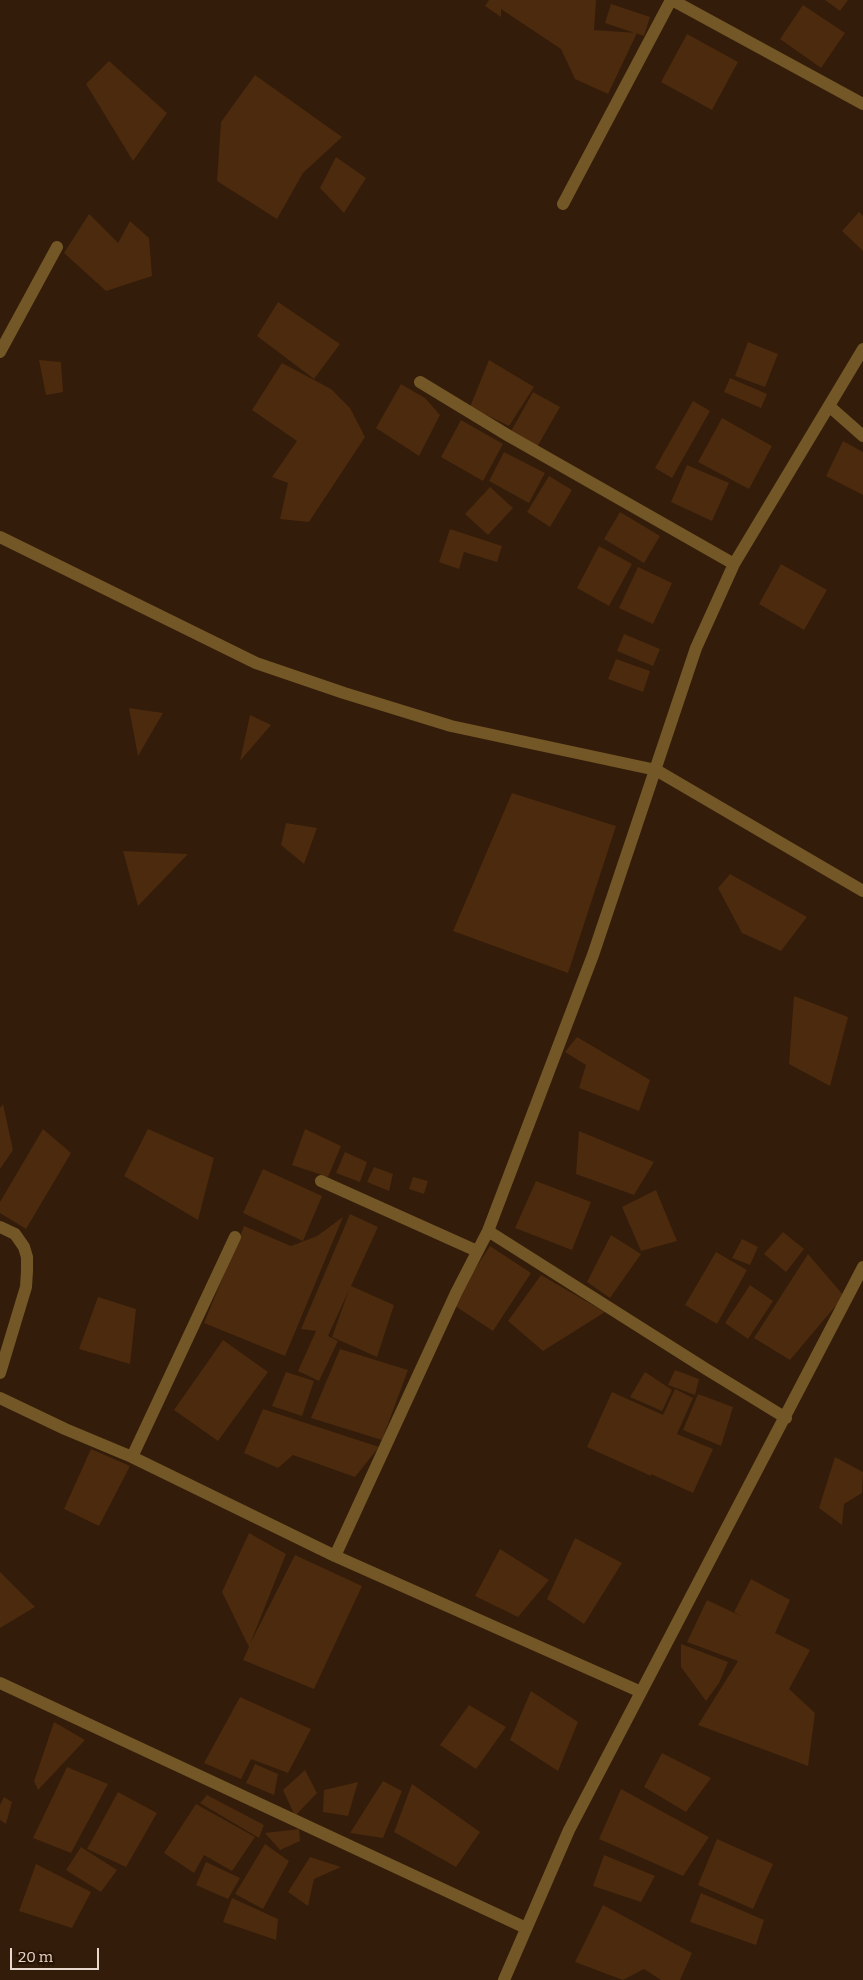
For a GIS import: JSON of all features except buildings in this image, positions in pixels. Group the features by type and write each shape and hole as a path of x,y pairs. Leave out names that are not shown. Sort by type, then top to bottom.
{"street":[{"path":"563,204 672,0 863,104"},
{"path":"0,352 57,247"},
{"path":"335,1556 456,1293 488,1230 593,955 696,648 734,564 863,349"},
{"path":"420,382 510,436 734,564"},
{"path":"829,406 863,436"},
{"path":"0,537 256,663 344,694 451,726 656,770 863,891"},
{"path":"321,1181 477,1251"},
{"path":"0,1227 15,1234 24,1247 27,1257 27,1271 26,1287 0,1373"},
{"path":"488,1230 697,1364 786,1418"},
{"path":"132,1457 234,1237"},
{"path":"504,1980 569,1830 786,1418 863,1267"},
{"path":"0,1398 65,1429 132,1457 335,1556 641,1692"},
{"path":"0,1684 526,1928"}]}
